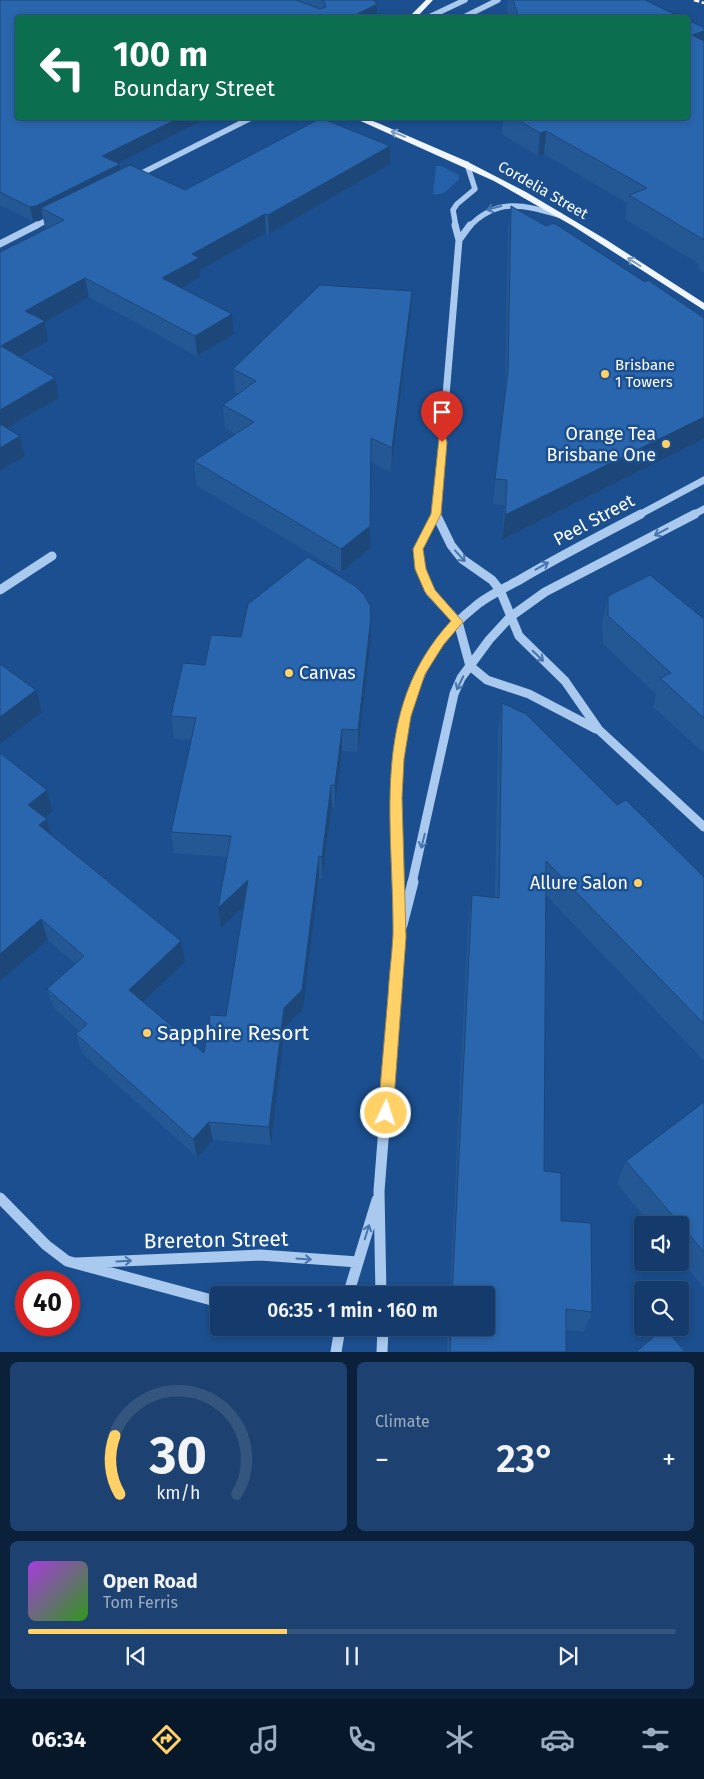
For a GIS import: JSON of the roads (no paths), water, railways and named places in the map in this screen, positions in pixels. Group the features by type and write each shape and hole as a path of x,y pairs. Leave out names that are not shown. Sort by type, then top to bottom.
{"main road":[{"path":"413,15 430,0"},
{"name":"Cordelia Street","path":"363,120 438,150 497,179 559,215 704,307"}],"street":[{"path":"434,15 466,0"},
{"path":"468,15 498,0"},
{"path":"131,178 247,120"},
{"path":"467,164 475,186 474,190 458,202 453,210 459,240 436,514 418,549 421,569 430,592 458,622 470,666 487,680 529,694 598,730"},
{"path":"459,240 477,217 496,206 523,207 559,215"},
{"path":"0,244 61,213"},
{"name":"Peel Street","path":"500,590 704,480"},
{"path":"399,937 429,814 449,711 461,678 489,640 510,617 546,592 704,509"},
{"path":"436,514 451,545 462,559 492,580 500,590 519,636 565,681 598,730 704,827"},
{"path":"0,590 52,556"},
{"path":"381,1286 379,1191 399,937 397,782 398,759 405,716 424,662 458,622 480,603 500,590"},
{"path":"351,1286 379,1191"},
{"path":"0,1198 53,1251 76,1264 210,1300"},
{"name":"Brereton Street","path":"76,1264 252,1256 358,1262"},
{"path":"336,1352 339,1336"},
{"path":"382,1352 383,1336"}],"railway":[{"path":"694,0 704,3"}],"place":[{"name":"Brisbane 1 Towers","path":"605,374"},
{"name":"Orange Tea Brisbane One","path":"666,444"},
{"name":"Canvas","path":"289,673"},
{"name":"Allure Salon","path":"638,883"},
{"name":"Sapphire Resort","path":"147,1033"}]}
